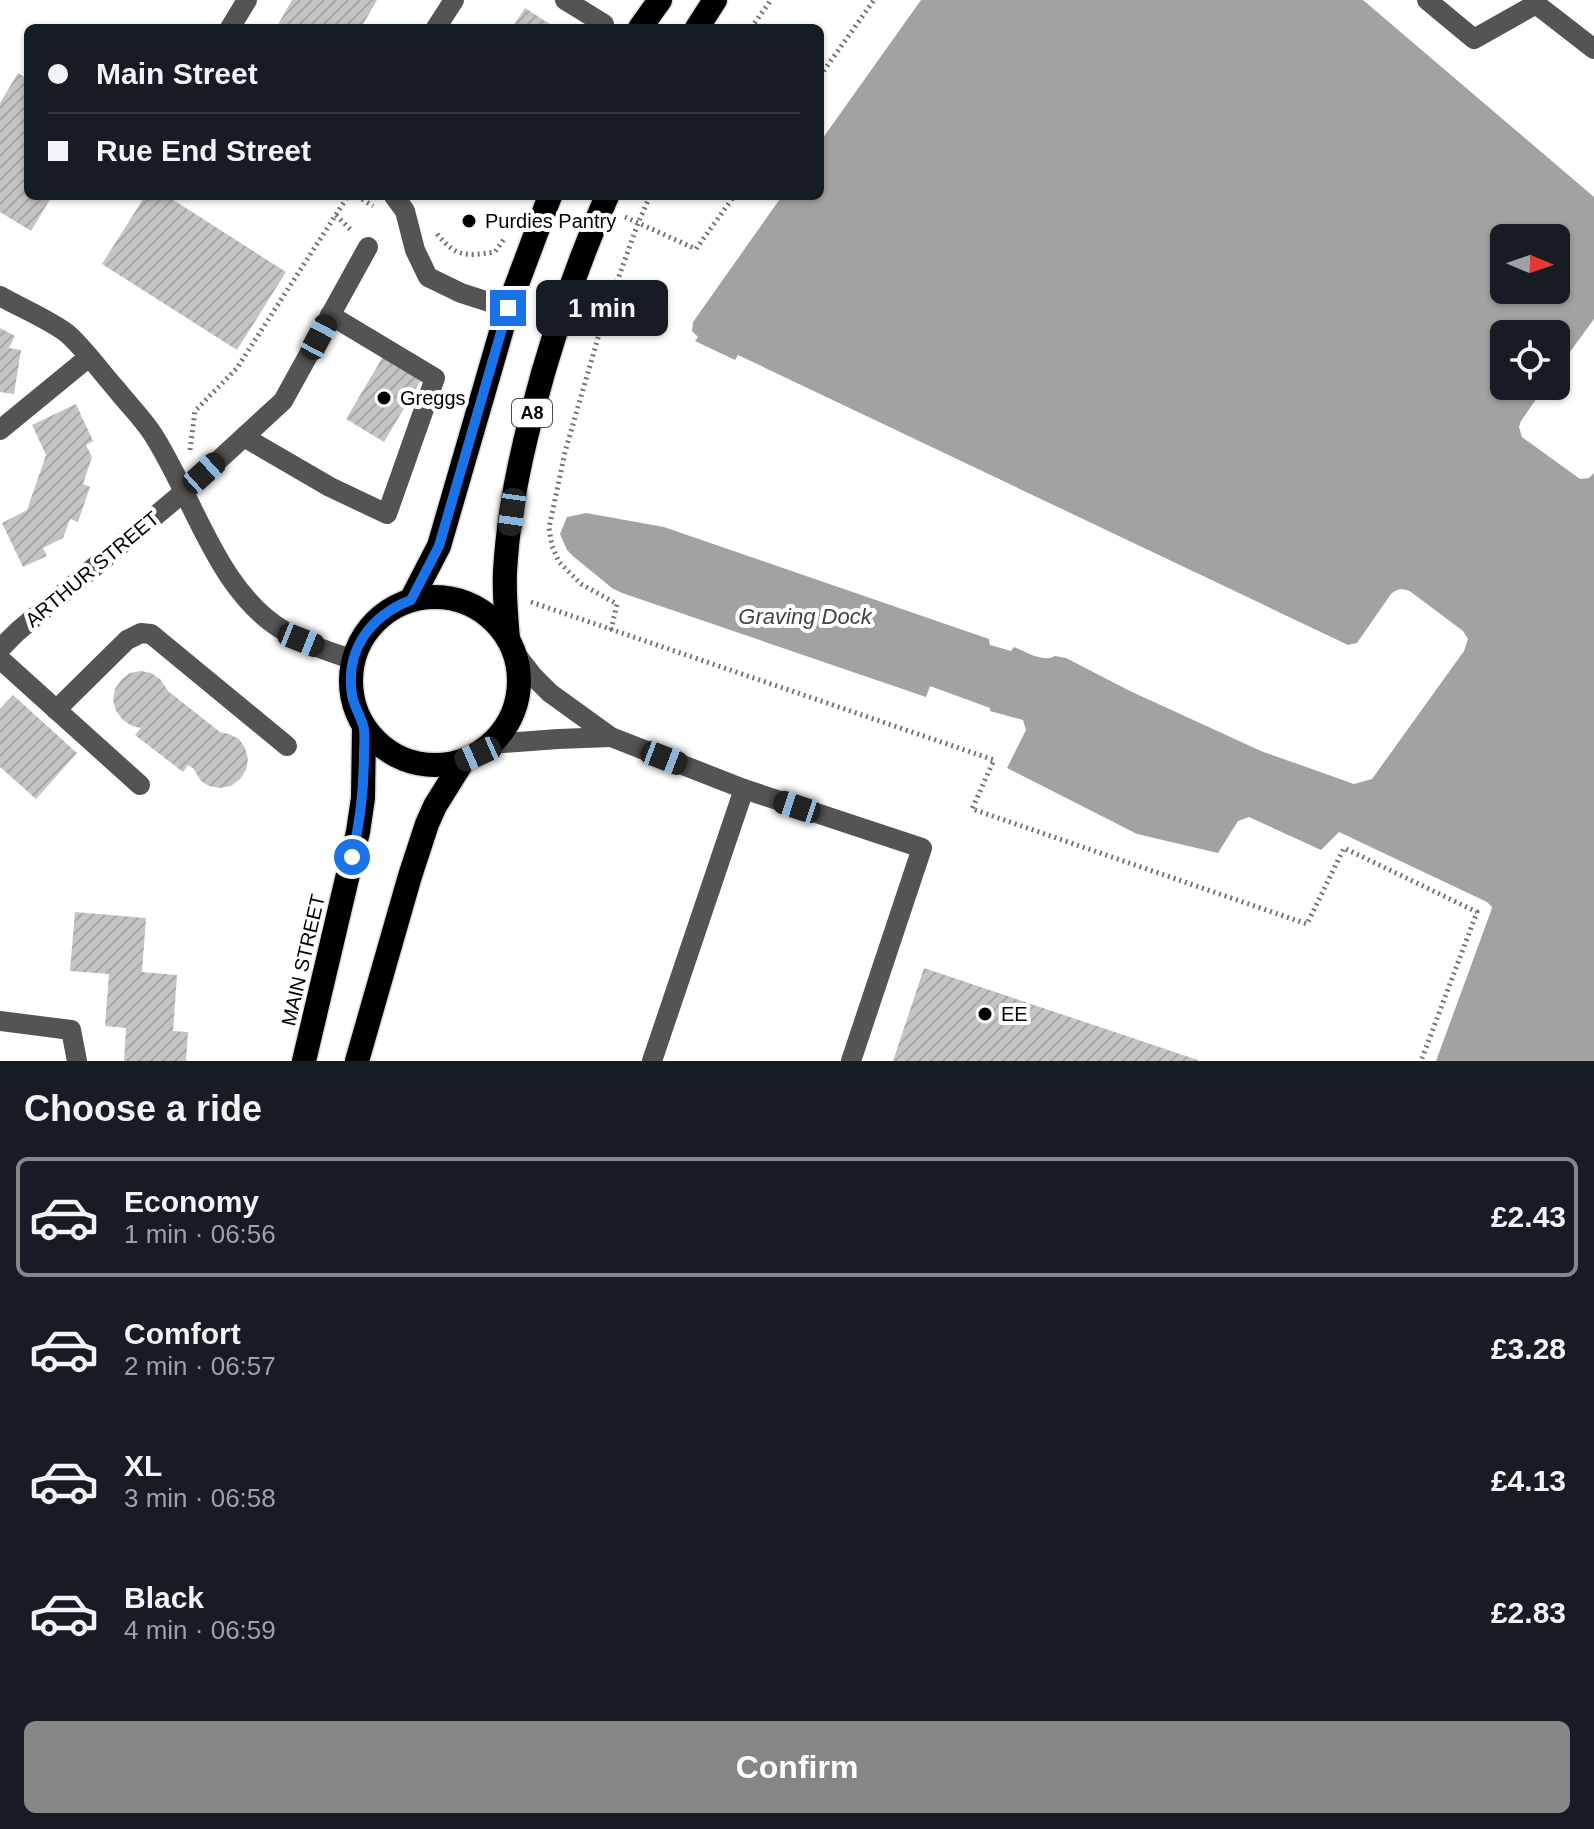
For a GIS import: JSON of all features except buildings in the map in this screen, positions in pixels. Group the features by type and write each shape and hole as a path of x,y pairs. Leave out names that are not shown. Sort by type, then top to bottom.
{"highway":[{"path":"643,24 660,0"},
{"path":"700,24 715,0"},
{"name":"A8","path":"411,600 439,546 508,308 548,200"},
{"name":"A8","path":"511,646 487,614 458,600 427,597 396,606 372,625 362,638 354,660 350,683 357,714 364,728 386,750 400,758 431,766 463,761 478,754 503,732 516,703 519,687 519,670 511,646 504,593 507,546 518,476 526,436 567,298 605,200"},
{"name":"MAIN STREET","path":"304,1061 358,832 363,798 364,728"},
{"name":"A8","path":"357,1061 427,824 463,761"}],"street":[{"path":"232,24 247,0"},
{"path":"439,24 454,0"},
{"path":"566,0 604,24"},
{"path":"1427,0 1474,39 1536,4 1594,49"},
{"path":"397,200 405,211 415,250 428,277 461,293 508,308"},
{"name":"ARTHUR STREET","path":"0,649 185,491 283,401 368,247"},
{"path":"0,296 67,333 151,432 185,491 220,563 248,602 284,631 354,660"},
{"path":"244,437 330,487 387,514 435,378 330,315"},
{"path":"0,430 89,357"},
{"path":"56,710 127,640 141,633 151,634 287,746"},
{"path":"511,646 550,693 611,737 744,789 922,848 851,1061"},
{"path":"0,659 140,785"},
{"path":"491,744 611,737"},
{"path":"652,1061 744,789"},
{"path":"0,1021 71,1030 77,1061"}],"path":[{"path":"754,24 771,0"},
{"path":"824,70 874,0"},
{"path":"185,491 195,411 237,368 345,200"},
{"path":"611,630 617,604 581,584 559,562 549,528 565,452 602,324 648,200"},
{"path":"638,223 696,249 731,200"},
{"path":"454,252 464,255 495,252 512,229"},
{"path":"504,593 994,760 972,809 1307,924 1344,848 1477,912 1421,1061"}],"water":[{"name":"Graving Dock","path":"921,0 1363,0 1594,197 1594,319 1570,352 1570,320 1490,320 1490,400 1535,400 1521,421 1522,437 1580,479 1589,478 1594,473 1594,1061 1436,1061 1491,911 1492,907 1487,902 1339,832 1321,850 1249,817 1238,821 1218,853 1137,834 1007,768 1026,730 1023,720 990,711 990,708 930,686 926,697 622,593 574,557 560,534 567,517 586,513 664,527 989,639 990,645 1011,651 1014,647 1040,658 1066,658 1261,751 1354,784 1372,779 1464,651 1468,639 1463,631 1403,589 1391,594 1357,643 1348,645 738,355 735,360 695,341 698,337 692,331 693,322 779,200 824,200 824,136"}],"place":[{"name":"Purdies Pantry","path":"469,221"},
{"name":"Greggs","path":"384,398"},
{"name":"EE","path":"985,1014"}],"route":[{"path":"352,857 364,778 364,728 352,699 350,683 355,652 362,638 383,614 411,600 439,546 508,308"}]}
